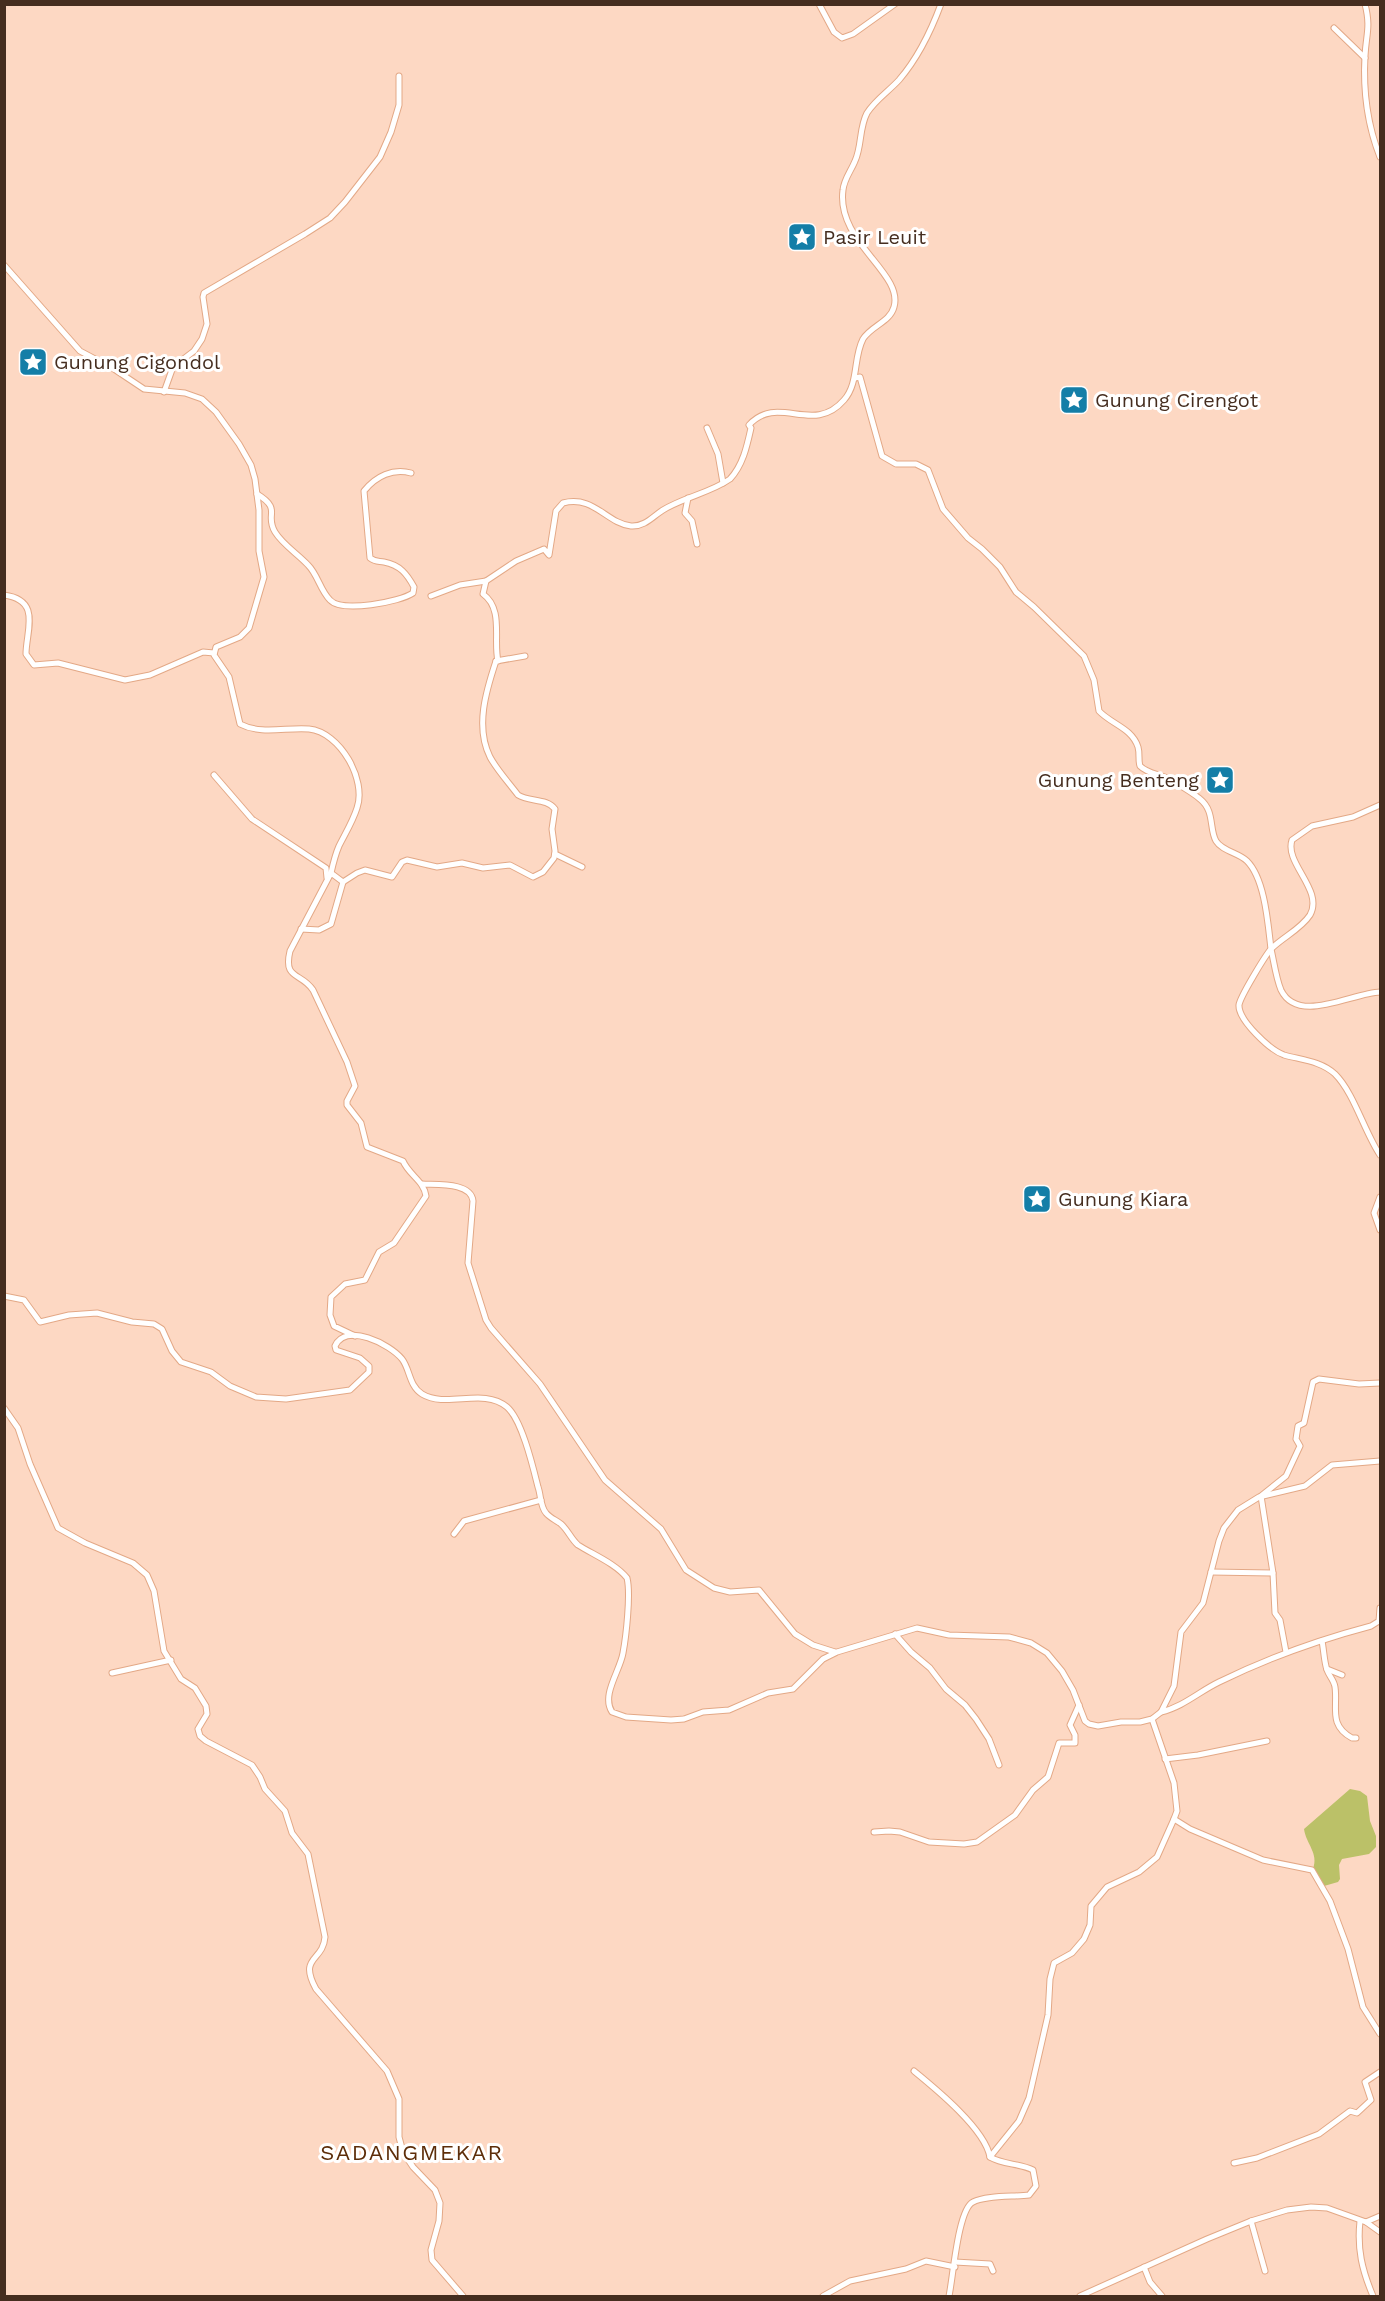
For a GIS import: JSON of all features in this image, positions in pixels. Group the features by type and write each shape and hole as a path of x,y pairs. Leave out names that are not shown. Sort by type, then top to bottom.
{"street":[{"path":"819,4 834,32 842,38 853,34 895,4"},
{"path":"431,596 460,585 486,581 526,556 544,549 549,555 556,512 564,502 573,501 590,505 622,524 635,526 646,522 664,509 723,483 738,470 749,438 751,428 749,425 762,415 774,411 805,417 826,412 846,398 855,378 863,340 890,314 895,304 895,296 889,281 860,245 846,222 842,206 844,184 856,160 867,113 909,67 928,34 941,4"},
{"path":"1365,4 1369,27 1365,57 1365,105 1380,157"},
{"path":"1334,28 1365,57"},
{"path":"164,392 173,368 194,351 202,339 207,324 204,293 295,241 330,218 374,166 385,148 394,124 400,98 399,76"},
{"path":"4,265 80,351 114,369 141,388 185,393 198,397 210,406 239,444 251,465 257,494 259,551 264,577 253,620 247,631 240,637 217,646 214,653"},
{"path":"855,378 860,377 882,456 896,464 916,464 928,470 943,509 968,538 1000,567 1016,592 1084,656 1094,680 1099,711 1123,727 1135,741 1140,766 1168,779 1202,800 1209,812 1216,840 1220,846 1236,853 1252,866 1265,907 1271,949 1281,988 1288,999 1297,1005 1316,1006 1367,992 1380,992"},
{"path":"707,428 720,462 723,483"},
{"path":"257,494 269,502 272,507 275,532 311,568 332,602 344,607 382,603 409,596 413,593 414,587 400,567 371,560 364,491 390,471 403,470 411,473"},
{"path":"688,498 685,513 692,521 697,544"},
{"path":"301,929 319,930 331,924 343,882 365,870 392,876 402,862 407,860 436,867 462,863 483,868 510,865 535,877 546,869 555,854 552,829 555,809 550,804 518,795 492,761 488,751 483,717 486,690 496,661 498,661 495,612 490,598 483,594 486,581"},
{"path":"4,595 21,601 29,612 26,651 28,659 34,665 58,663 125,680 150,675 203,652 214,653"},
{"path":"214,653 229,677 240,724 259,730 313,729 336,741 348,758 356,778 358,808 338,849 331,873 312,906 287,962 289,969 297,978 314,990 339,1043 355,1086 347,1101 348,1105 361,1123 367,1147 401,1160 408,1171 422,1184 426,1196 394,1244 379,1252 368,1277 365,1280 341,1286 331,1297 329,1310 334,1326 355,1336 381,1341 391,1348 404,1361 415,1388 427,1396 443,1400 492,1400 507,1407 520,1426 546,1513 563,1526 574,1541 628,1579 622,1654 609,1702 609,1709 616,1715 671,1720 684,1719 702,1712 729,1710 768,1694 793,1689 823,1659 837,1652 917,1628 949,1635 1009,1637 1031,1643 1047,1653 1057,1664 1068,1680 1085,1720 1089,1724 1098,1726 1152,1719 1161,1712 1170,1710 1203,1693 1217,1683 1286,1652 1371,1626 1379,1621 1380,1608"},
{"path":"496,661 525,656"},
{"path":"214,775 252,819 326,868 327,877 322,890"},
{"path":"1380,805 1353,817 1312,826 1292,840 1291,851 1310,891 1311,910 1303,922 1271,949 1240,999 1241,1012 1248,1023 1275,1050 1317,1063 1336,1076 1380,1155"},
{"path":"555,854 582,867"},
{"path":"331,873 343,882"},
{"path":"422,1184 454,1186 472,1194 468,1263 486,1320 540,1384 608,1484 660,1526 688,1572 714,1588 732,1592 759,1590 795,1634 813,1645 837,1652"},
{"path":"1380,1197 1374,1213 1380,1230"},
{"path":"4,1296 24,1300 40,1322 69,1316 97,1314 160,1326 168,1338 172,1351 181,1362 211,1372 244,1393 266,1399 286,1399 350,1390 369,1372 369,1366 360,1359 336,1350 335,1346 343,1338 355,1336"},
{"path":"1161,1712 1174,1686 1181,1632 1203,1603 1219,1541 1238,1510 1262,1496 1286,1476 1300,1446 1296,1439 1298,1426 1305,1423 1314,1383 1319,1379 1359,1384 1380,1383"},
{"path":"4,1407 18,1428 30,1464 58,1528 85,1544 133,1563 147,1575 154,1591 164,1651 181,1679 195,1688 206,1706 207,1714 198,1729 200,1736 254,1768 265,1789 285,1811 292,1833 308,1852 324,1937 323,1946 310,1964 310,1977 316,1989 387,2071 392,2081 400,2108 399,2137 403,2152 413,2167 435,2190 440,2203 431,2257 436,2266 463,2296"},
{"path":"1262,1496 1305,1486 1332,1465 1380,1461"},
{"path":"1262,1496 1273,1573 1275,1613 1282,1629 1286,1652"},
{"path":"454,1534 464,1521 541,1500"},
{"path":"1211,1572 1273,1573"},
{"path":"894,1634 910,1652 930,1668 945,1689 965,1705 989,1739 999,1765"},
{"path":"1322,1641 1327,1669 1335,1688 1336,1720 1344,1734 1356,1738"},
{"path":"112,1673 171,1660"},
{"path":"1327,1669 1342,1675"},
{"path":"874,1832 900,1832 929,1842 964,1844 977,1842 1015,1815 1034,1790 1048,1777 1059,1743 1075,1743 1076,1735 1070,1725 1079,1705"},
{"path":"990,2157 1019,2121 1029,2098 1048,2015 1050,1978 1054,1963 1072,1953 1084,1939 1090,1925 1091,1906 1107,1887 1139,1872 1157,1857 1174,1820 1177,1799 1171,1771 1152,1719"},
{"path":"1165,1759 1267,1741"},
{"path":"1174,1820 1263,1860 1312,1870 1330,1901 1348,1949 1363,2007 1380,2034"},
{"path":"914,2071 951,2103 983,2141 990,2157 1032,2170 1036,2186 1029,2194 1009,2195 971,2203 959,2226 949,2296"},
{"path":"1234,2163 1252,2160 1301,2142 1319,2134 1350,2111 1357,2113 1371,2100 1365,2082 1380,2072"},
{"path":"1080,2296 1251,2221 1287,2210 1315,2207 1334,2210 1363,2221 1380,2232"},
{"path":"1363,2221 1380,2216"},
{"path":"1251,2221 1265,2271"},
{"path":"1363,2221 1358,2248 1366,2280 1373,2296"},
{"path":"823,2296 850,2281 906,2269 926,2261 990,2264 993,2271"},
{"path":"1144,2267 1150,2282 1162,2296"}],"shaded area":[{"path":"1350,1789 1360,1791 1367,1796 1370,1821 1376,1836 1376,1847 1369,1854 1342,1859 1339,1865 1340,1879 1338,1882 1324,1886 1313,1869 1313,1853 1304,1829"}],"place":[{"name":"Pasir Leuit","path":"802,237"},
{"name":"Gunung Cigondol","path":"33,362"},
{"name":"Gunung Cirengot","path":"1074,400"},
{"name":"Gunung Benteng","path":"1220,780"},
{"name":"Gunung Kiara","path":"1037,1199"}],"district":[{"name":"SADANGMEKAR","path":"412,2152"}]}
